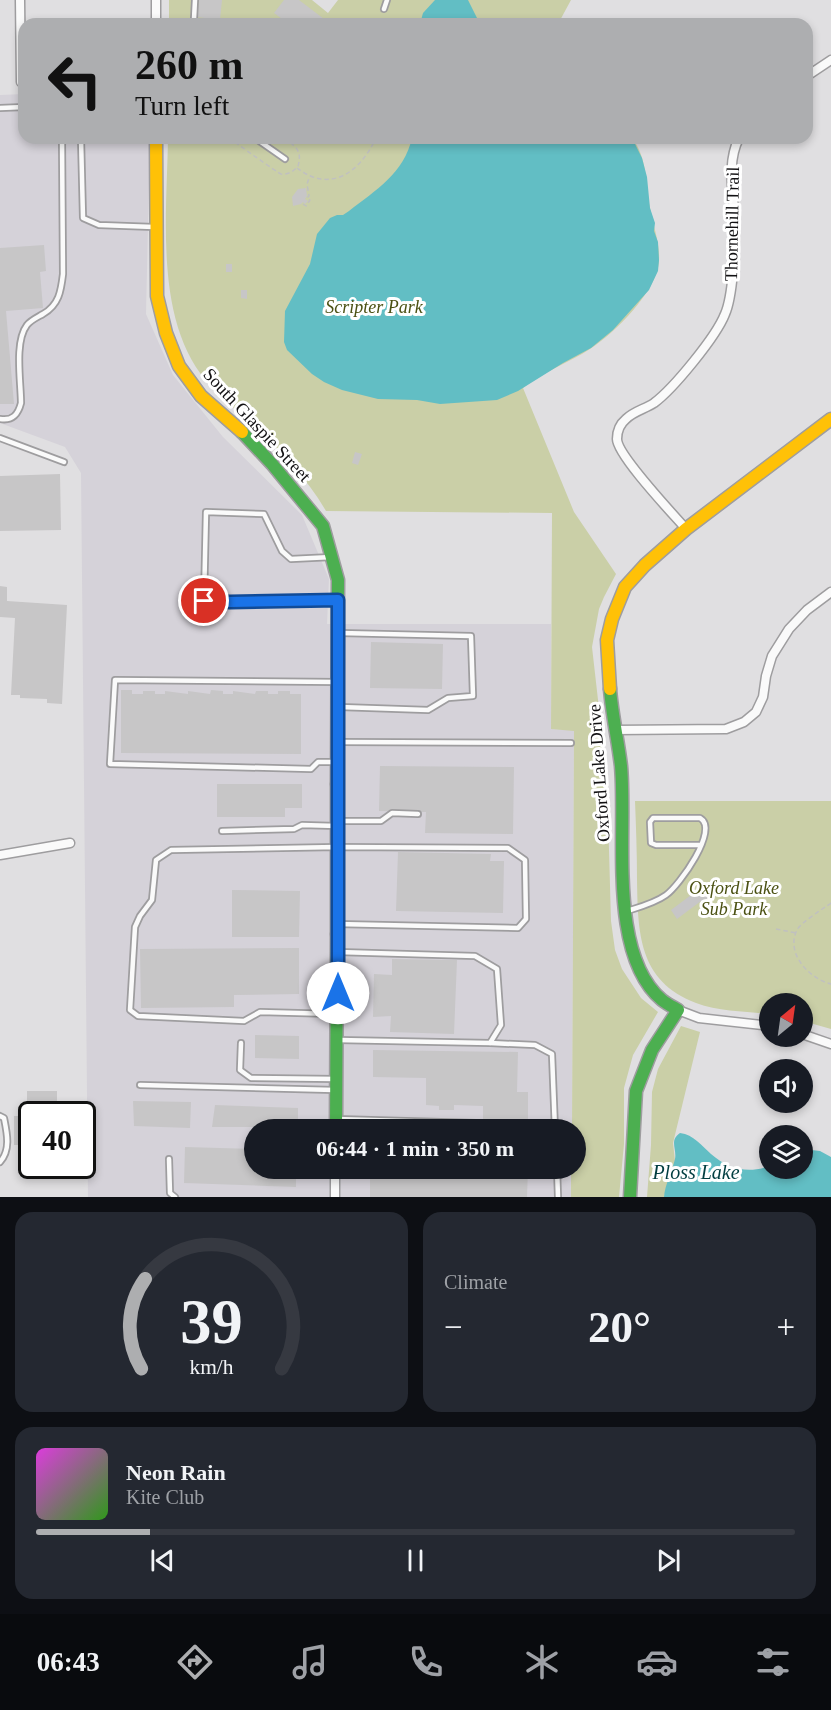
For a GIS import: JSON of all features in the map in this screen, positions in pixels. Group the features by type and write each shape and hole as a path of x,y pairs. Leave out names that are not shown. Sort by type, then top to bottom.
{"street":[{"path":"20,0 20,18"},
{"path":"156,0 156,18"},
{"path":"813,72 831,60"},
{"name":"South Glaspie Street","path":"156,144 157,296 166,333 179,366 201,396 231,421 298,495 322,526 338,580 336,1119"},
{"name":"Thornehill Trail","path":"686,529 618,447 618,430 626,418 643,407 651,405 662,396 715,334 726,313 735,228 731,168 736,144"},
{"name":"Oxford Lake Drive","path":"678,1010 662,1000 648,984 636,962 625,912 621,766 615,730 607,640 612,619 626,587 645,565 686,529 831,419"},
{"path":"615,730 726,729 744,722 756,712 764,697 766,676 772,656 789,629 807,610 831,592"},
{"path":"0,855 70,843"},
{"path":"630,1197 636,1091 652,1050 678,1010 699,1018 759,1025"},
{"path":"813,1038 831,1044"},
{"path":"335,1179 335,1197"}],"lane":[{"path":"194,18 195,0"},
{"path":"384,9 387,0"},
{"path":"0,108 18,107"},
{"path":"0,419 9,420 15,417 21,404 20,345 24,331 28,323 49,311 57,302 61,290 63,274 62,144"},
{"path":"81,144 83,218 99,225 156,227"},
{"path":"264,144 285,159"},
{"path":"0,438 64,462"},
{"path":"333,557 291,559 282,551 264,514 206,512 204,601 338,600"},
{"path":"337,707 428,710 448,698 473,696 471,636 338,633"},
{"path":"337,762 318,762 311,769 110,764 115,680 338,682"},
{"path":"337,742 571,743"},
{"path":"222,831 294,829 302,825 381,821 392,813 418,814"},
{"path":"625,912 658,900 672,890 685,876 701,845 706,825 700,818 656,817 650,822 651,843 701,845"},
{"path":"337,924 518,928 526,920 525,860 508,848 337,847 171,850 156,860 153,900 140,916 135,927 130,1010 138,1016 244,1021 260,1012 338,1014"},
{"path":"338,952 475,956 497,969 501,1025 490,1043"},
{"path":"338,1040 534,1045 552,1054 555,1119"},
{"path":"241,1043 240,1070 251,1078 337,1084"},
{"path":"140,1085 337,1084"},
{"path":"0,1116 4,1118 8,1134 6,1155 0,1162"},
{"path":"169,1159 170,1193 175,1197"},
{"path":"557,1179 558,1197"}],"path":[{"path":"296,167 309,177 318,179 347,174 360,163 373,144"},
{"path":"303,204 306,206 310,200 307,198 309,196 307,184 309,177"},
{"path":"831,903 799,927 796,933 796,950 804,969 812,976 831,984"},
{"path":"776,929 796,933"}],"shaded area":[{"path":"18,94 18,144 150,144 146,314 173,375 223,437 302,515 329,579 327,624 551,624 551,729 574,730 572,1119 244,1119 244,1179 571,1179 571,1197 88,1197 88,1179 96,1179 96,1101 87,1101 81,473 65,447 0,423 0,95"}],"green space":[{"path":"169,0 312,0 328,13 338,0 571,0 561,18 169,18"},
{"name":"Scripter Park","path":"168,144 636,144 641,154 659,254 656,273 651,285 633,310 600,342 523,388 574,512 616,574 599,609 592,647 607,779 611,921 615,950 622,969 641,998 658,1012 633,1055 624,1088 624,1144 619,1197 571,1197 571,1179 586,1179 586,1119 572,1119 574,731 551,729 552,513 326,511 288,460 212,387 193,362 180,334 172,302 166,235"},
{"name":"Oxford Lake Sub Park","path":"635,801 831,801 831,1029 813,1024 813,993 759,993 759,1013 705,1006 677,994 662,982 645,953 637,899"},
{"path":"681,1026 700,1032 673,1143 675,1161 664,1197 647,1197 652,1092 658,1069"}],"water":[{"path":"435,0 468,0 477,18 422,18 423,13"},
{"path":"410,144 635,144 647,177 650,208 658,242 658,271 649,290 613,330 591,348 518,391 497,400 440,404 417,400 378,399 342,390 324,382 287,350 284,342 285,311 310,264 317,234 330,218 343,215 388,180 403,161"},
{"name":"Ploss Lake","path":"680,1133 693,1138 718,1159 738,1169 759,1168 759,1179 813,1179 813,1150 820,1151 831,1157 831,1197 664,1197 675,1159 674,1142"}],"building":[{"path":"199,0 222,0 220,18 197,17"},
{"path":"284,0 299,0 323,18 281,18 274,13"},
{"path":"306,188 305,199 308,201 305,204 303,202 293,206 292,197 298,189"},
{"path":"44,245 46,271 40,272 43,308 6,311 14,404 0,404 0,248"},
{"path":"226,264 232,264 232,272 226,272"},
{"path":"241,290 247,290 247,299 241,298"},
{"path":"355,452 362,454 358,465 352,463"},
{"path":"60,474 61,530 0,531 0,476"},
{"path":"0,586 7,587 7,601 67,605 62,704 47,703 47,699 20,698 20,695 11,695 15,618 0,617"},
{"path":"371,642 443,644 442,689 370,688"},
{"path":"121,690 132,690 132,694 155,691 155,694 165,694 165,691 188,694 188,691 210,694 211,690 223,691 223,694 233,694 233,691 255,694 256,691 268,691 268,694 278,694 278,691 290,691 290,694 301,694 301,754 121,753"},
{"path":"380,766 514,767 513,834 425,833 426,812 379,811"},
{"path":"217,784 302,784 302,808 285,808 285,817 217,817"},
{"path":"398,852 491,854 490,861 504,861 503,913 396,911"},
{"path":"703,886 711,897 702,903 701,901 677,919 671,910"},
{"path":"232,890 300,891 299,937 232,937"},
{"path":"299,948 299,994 234,995 234,1007 141,1008 140,949"},
{"path":"392,959 457,960 454,1034 390,1032 391,1016 373,1017 374,974 392,975"},
{"path":"255,1035 299,1036 299,1059 255,1058"},
{"path":"373,1050 518,1052 517,1092 528,1092 528,1119 483,1119 483,1106 454,1105 454,1110 439,1110 439,1106 426,1105 426,1078 373,1077"},
{"path":"27,1091 57,1091 57,1101 27,1101"},
{"path":"133,1101 191,1102 190,1128 134,1126"},
{"path":"215,1105 298,1108 298,1119 244,1119 244,1127 212,1127"},
{"path":"14,1116 18,1116 18,1145 14,1145"},
{"path":"185,1147 244,1149 244,1179 296,1179 296,1187 184,1183"},
{"path":"370,1179 528,1179 527,1197 370,1197"}],"traffic: fast":[{"path":"242,432 272,464 323,526 338,580 337,784"},
{"path":"610,689 621,766 623,890 626,923 633,953 645,979 662,1000 678,1010 652,1050 636,1091 630,1197"},
{"path":"336,1119 337,934"}],"traffic: slow":[{"path":"156,144 157,296 166,333 179,366 201,396 242,432"},
{"path":"610,689 607,640 612,619 625,587 645,565 686,529 831,419"}],"traffic: jam":[{"path":"337,784 337,934"}],"route":[{"path":"204,601 338,600 338,993"}]}
